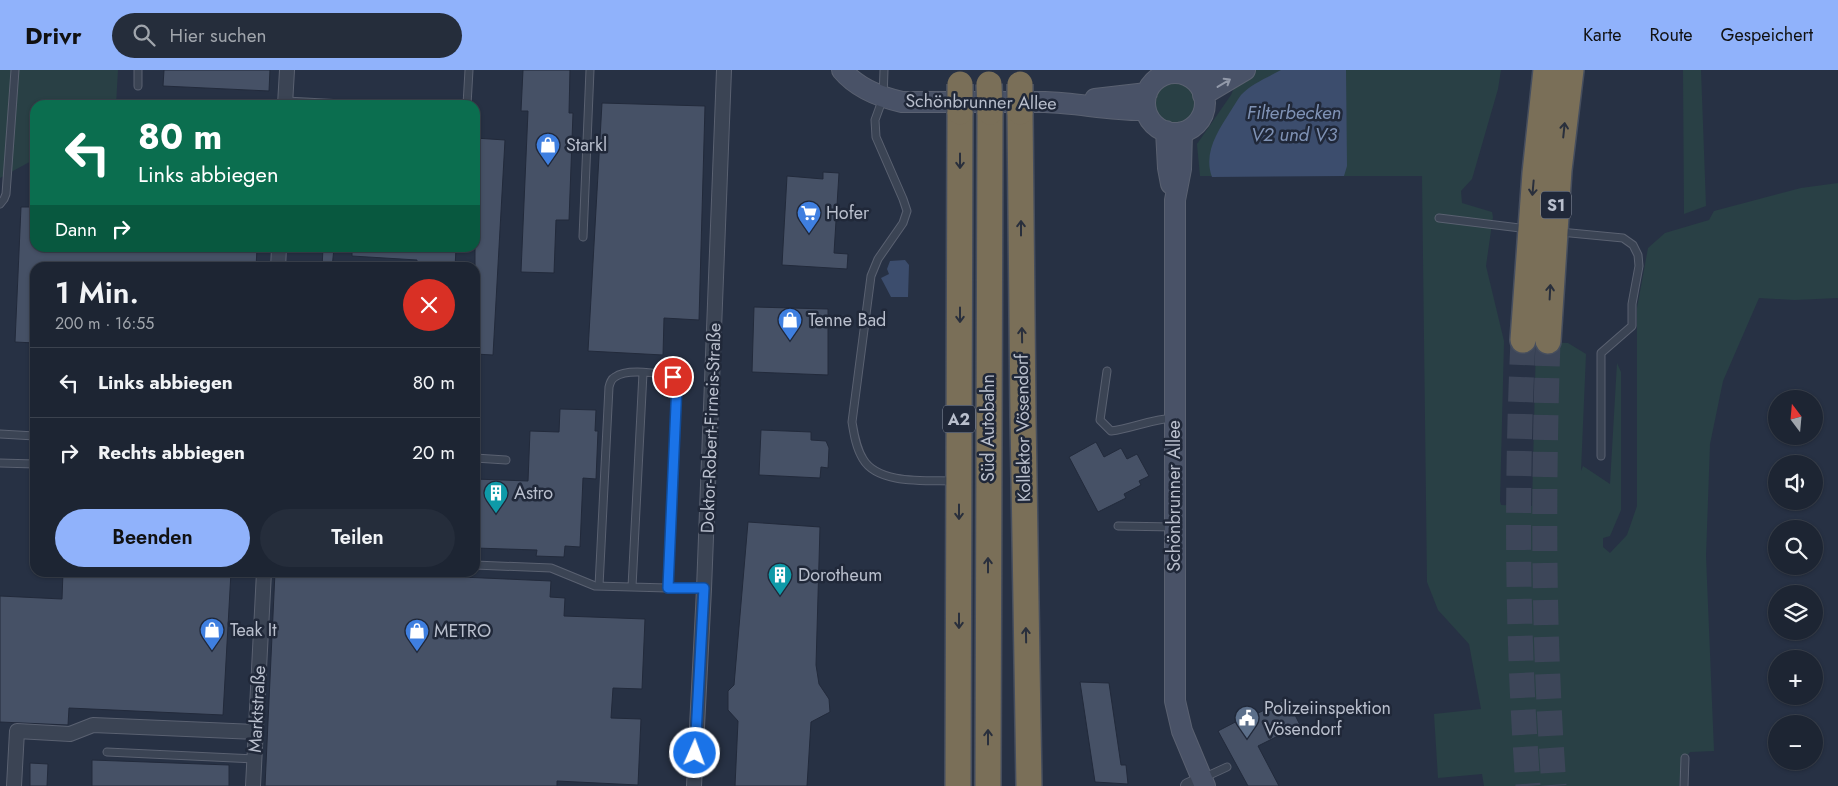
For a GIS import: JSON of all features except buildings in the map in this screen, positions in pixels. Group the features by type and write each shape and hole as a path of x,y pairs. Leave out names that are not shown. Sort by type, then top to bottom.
{"highway":[{"name":"S1","path":"1546,70 1542,230 1548,341"},
{"name":"S1","path":"1522,340 1571,70"},
{"name":"Süd Autobahn","path":"956,778 960,77"},
{"name":"Süd Autobahn","path":"988,786 989,77"},
{"name":"Kollektor Vösendorf","path":"1020,77 1023,464 1029,786"}],"main road":[{"name":"Schönbrunner Allee","path":"842,70 864,89 883,98 902,102 1147,102"},
{"path":"1200,88 1219,70"},
{"path":"1200,88 1245,70"},
{"path":"1169,72 1178,73 1188,75 1200,88 1205,102 1202,116 1194,125 1174,132 1152,122 1147,102 1154,82 1169,72"},
{"name":"Schönbrunner Allee","path":"1174,132 1181,169 1175,200 1175,701 1182,731 1199,783"}],"street":[{"path":"286,100 287,70"},
{"name":"Doktor-Robert-Firneis-Straße","path":"694,786 704,588 724,70"},
{"name":"Marktstraße","path":"253,786 264,577"},
{"path":"14,786 17,731 70,734 93,725 256,732"}],"lane":[{"path":"0,204 6,194 15,70"},
{"path":"138,70 138,86"},
{"path":"467,100 469,70"},
{"path":"583,236 590,70"},
{"path":"884,70 883,98 875,120 876,137 903,199 906,211 903,222 878,260 871,276 852,422 856,443 863,461 878,473 902,480 959,481"},
{"path":"1439,218 1491,226 1623,238 1633,245 1638,255 1639,266 1632,304 1632,326 1601,353 1601,456"},
{"path":"1108,371 1100,420 1111,431 1130,428 1160,419 1174,418"},
{"path":"600,586 609,387 612,379 627,372 662,374 673,377 677,383 668,588"},
{"path":"632,587 643,373"},
{"path":"0,434 30,436"},
{"path":"480,458 506,460"},
{"path":"0,463 30,464"},
{"path":"1118,526 1174,528"},
{"path":"480,565 551,568 595,586 704,588"},
{"path":"107,752 254,759"},
{"path":"1684,786 1685,758"},
{"path":"1199,783 1227,766"}],"green space":[{"path":"0,70 118,70 116,100 30,100 30,162 0,178"},
{"path":"1256,70 1501,70 1498,89 1472,179 1461,191 1462,203 1492,212 1493,217 1486,266 1504,341 1500,501 1501,505 1532,506 1536,342 1568,343 1586,354 1581,471 1583,466 1610,484 1617,363 1621,372 1621,510 1610,536 1603,538 1603,547 1610,553 1627,535 1637,506 1637,308 1648,248 1665,233 1709,220 1714,211 1801,188 1838,183 1838,298 1795,300 1759,298 1723,381 1710,444 1706,556 1714,751 1690,752 1681,765 1679,786 1484,786 1482,774 1438,778 1434,714 1481,709 1469,644 1438,610 1427,582 1422,176 1200,176 1197,144 1231,95 1236,83"},
{"path":"1683,70 1701,70 1706,206 1684,214"},
{"path":"1170,81 1178,81 1190,87 1196,103 1190,119 1178,125 1170,125 1158,119 1152,107 1152,99 1158,87"}],"water":[{"name":"Filterbecken V2 und V3","path":"1281,70 1346,70 1347,166 1344,176 1212,177 1209,159 1213,143 1237,101 1250,87"},
{"path":"905,260 909,265 908,297 891,297 881,278 889,274 887,269 890,261"}],"tunnel":[{"path":"1523,340 1519,452 1519,563 1524,730 1528,786"},
{"path":"1548,341 1545,564 1550,730 1554,786"}],"place":[{"name":"Starkl","path":"548,166"},
{"name":"Hofer","path":"809,234"},
{"name":"Tenne Bad","path":"790,341"},
{"name":"Astro","path":"496,514"},
{"name":"Dorotheum","path":"780,596"},
{"name":"Teak It","path":"212,651"},
{"name":"METRO","path":"417,652"},
{"name":"Polizeiinspektion Vösendorf","path":"1247,739"}],"route":[{"path":"673,377 677,383 668,588 704,588 695,753"}]}
